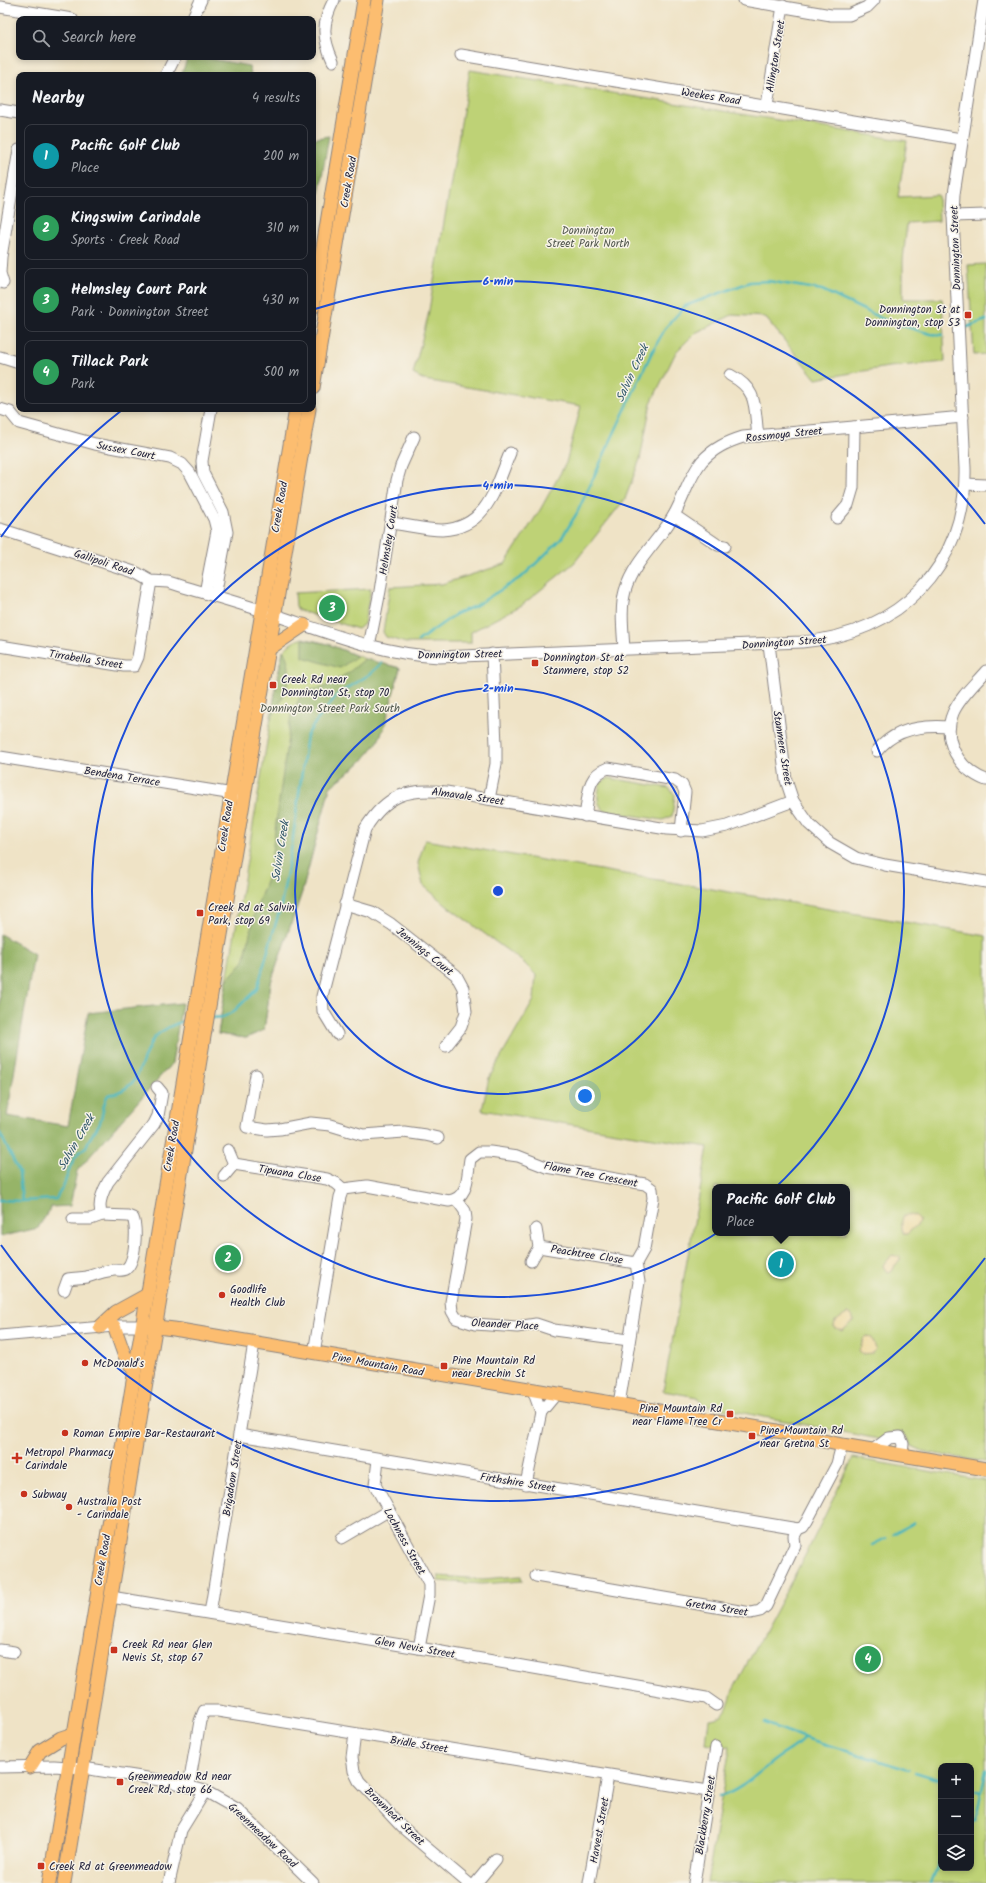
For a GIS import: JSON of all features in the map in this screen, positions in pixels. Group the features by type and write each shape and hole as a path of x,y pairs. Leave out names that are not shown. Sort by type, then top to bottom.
{"main road":[{"name":"Creek Road","path":"316,289 364,0"},
{"name":"Creek Road","path":"316,370 378,0"},
{"name":"Creek Road","path":"49,1883 190,1031 295,412"},
{"name":"Creek Road","path":"64,1883 309,412"},
{"path":"270,648 304,625"},
{"path":"100,1327 116,1312 147,1295"},
{"path":"114,1326 124,1354 134,1371"},
{"name":"Pine Mountain Road","path":"141,1326 156,1327 619,1404 777,1431 842,1445 986,1469"},
{"path":"30,1767 40,1750 61,1738 73,1734"}],"street":[{"path":"193,16 201,0"},
{"path":"333,61 326,47 324,34 326,21 334,0"},
{"path":"744,0 831,15 849,15 866,7 874,0"},
{"name":"Donnington Street","path":"275,615 369,646 425,656 769,644 826,640 875,624 897,610 927,582 937,568 952,541 962,507 966,484 957,303 954,194 984,0"},
{"name":"Allington Street","path":"767,106 783,6"},
{"path":"0,7 54,16"},
{"name":"Weekes Road","path":"461,55 962,139"},
{"path":"168,72 174,60"},
{"path":"0,110 16,113"},
{"path":"3,283 0,272 1,257 16,168"},
{"path":"954,216 986,215"},
{"path":"0,357 16,362"},
{"path":"730,375 741,381 750,390 753,398 758,436"},
{"name":"Sussex Court","path":"0,408 10,412 19,423 95,444 170,458 182,464 190,473 222,532 210,595"},
{"path":"210,412 202,461 203,473 223,512 222,532"},
{"name":"Rossmoya Street","path":"624,649 624,594 633,570 674,515 691,478 702,462 714,449 730,441 743,437 963,417"},
{"path":"837,518 848,505 853,488 854,427"},
{"name":"Helmsley Court","path":"369,646 380,592 397,480 401,466 414,437"},
{"path":"391,523 442,530 459,527 472,520 482,512 490,501 510,453"},
{"path":"966,484 986,485"},
{"path":"674,515 718,545 726,546"},
{"name":"Gallipoli Road","path":"0,529 138,573 151,581 168,582 275,615"},
{"name":"Tirrabella Street","path":"0,646 124,666 134,666 138,657 151,581"},
{"name":"Stanmere Street","path":"769,644 786,780 793,801 809,824 830,842 856,858 885,865 986,882"},
{"path":"489,799 496,764 492,654"},
{"path":"986,671 953,713 949,727 953,747 958,760 966,769 986,780"},
{"path":"877,751 885,741 914,728 949,727"},
{"name":"Bendena Terrace","path":"0,757 245,796"},
{"path":"585,816 592,779 598,772 608,768 675,780 682,785 685,792 681,831"},
{"name":"Almavale Street","path":"337,1034 323,1011 322,996 365,829 376,812 391,800 409,793 427,790 681,831 702,831 726,826 793,801"},
{"name":"Jennings Court","path":"345,904 372,912 391,924 456,975 463,988 466,1012 461,1027 446,1046"},
{"path":"256,1075 246,1127 280,1129 315,1123 330,1125 363,1135 404,1132 438,1138"},
{"path":"102,1215 100,1212 102,1192 108,1182 154,1124 158,1116 162,1093 157,1087"},
{"path":"224,1176 234,1164 228,1150"},
{"name":"Flame Tree Crescent","path":"457,1200 461,1197 465,1190 470,1159 479,1152 518,1156 546,1167 645,1184 652,1189 653,1198 644,1250 636,1263"},
{"name":"Tipuana Close","path":"234,1164 327,1179 344,1189"},
{"path":"314,1353 340,1197 344,1189 367,1186 449,1201 457,1200"},
{"name":"Oleander Place","path":"457,1200 465,1211 466,1220 451,1302 452,1311 456,1318 475,1324 517,1327 536,1324 554,1330 629,1340"},
{"path":"64,1290 68,1279 86,1277 106,1271 122,1271 127,1268 130,1262 136,1233 133,1218 128,1216 102,1215 91,1219 73,1219"},
{"name":"Peachtree Close","path":"531,1261 539,1246 536,1229"},
{"name":"Peachtree Close","path":"539,1246 636,1263"},
{"path":"619,1404 639,1282 636,1263"},
{"name":"Pine Mountain Road","path":"0,1336 114,1326 141,1326"},
{"name":"Brigadoon Street","path":"210,1613 254,1343"},
{"path":"533,1390 541,1412"},
{"path":"526,1484 541,1412 556,1394"},
{"name":"Firthshire Street","path":"239,1436 798,1529"},
{"name":"Gretna Street","path":"536,1576 751,1613 760,1610 766,1606 795,1544 794,1536 798,1529 803,1527 807,1522 837,1464 842,1445"},
{"name":"Lochness Street","path":"378,1460 375,1485 429,1584 429,1595 419,1648"},
{"path":"342,1538 388,1511"},
{"name":"Glen Nevis Street","path":"111,1597 419,1648 706,1698 716,1705"},
{"path":"0,1650 14,1652"},
{"name":"Bridle Street","path":"189,1785 200,1721 204,1711 218,1711 708,1792"},
{"name":"Brownleaf Street","path":"355,1734 352,1757 354,1771 359,1781 402,1827 468,1883"},
{"name":"Blackberry Street","path":"694,1883 716,1747"},
{"name":"Greenmeadow Road","path":"0,1767 83,1768 189,1785 206,1791 237,1809 313,1883"},
{"name":"Harvest Street","path":"589,1883 608,1776"},
{"path":"169,1883 181,1830 206,1791"},
{"path":"476,1883 496,1859"}],"green space":[{"path":"187,60 217,60 249,66 250,72 182,72"},
{"name":"Donnington Street Park North","path":"470,70 907,141 898,197 938,195 939,221 907,223 903,260 903,299 942,299 945,362 888,367 816,379 765,317 732,315 695,333 676,352 651,403 640,459 625,499 574,563 522,605 471,632 471,643 406,643 386,637 383,632 390,587 442,584 505,564 540,510 566,463 581,406 424,380 413,374 428,316"},
{"path":"329,136 316,211 316,138"},
{"path":"986,264 986,354 974,355 968,265"},
{"path":"371,589 364,624 358,629 298,610 296,606 295,593"},
{"name":"Donnington Street Park South","path":"303,638 328,644 365,659 400,668 384,728 377,743 360,763 330,787 302,892 271,982 264,1030 246,1038 218,1034 281,658 284,650 289,645"},
{"path":"303,639 328,644 357,656 340,668 303,657"},
{"path":"283,650 287,659 289,678 287,687 270,721"},
{"name":"Donnington Street Park South","path":"365,659 400,668 384,728 377,743 360,763 330,787 302,892 271,982 264,1030 246,1038 218,1034 227,980 244,961 255,911 269,874 291,715 303,691 323,688 348,673"},
{"path":"609,778 669,788 675,795 672,816 663,820 605,811 598,802 598,795 600,783"},
{"path":"425,840 986,936 986,1462 925,1452 912,1446 906,1436 900,1432 893,1432 879,1439 702,1405 698,1397 663,1391 708,1147 482,1110 489,1078 534,1000 536,975 523,962 447,906 423,885 418,863"},
{"path":"0,934 34,954 7,1116 68,1126 88,1013 182,1003 172,1063 77,1171 70,1206 51,1207 38,1228 0,1237"},
{"path":"853,1458 986,1481 986,1883 707,1883 730,1747 706,1743 709,1719 723,1714 730,1702 732,1692 808,1550"},
{"path":"438,1576 483,1579 521,1576 522,1581 482,1584 438,1581"}],"sand":[{"path":"904,1215 914,1216 918,1218 920,1222 907,1234 904,1234 902,1227 902,1219"},
{"path":"892,1255 900,1257 900,1261 895,1265 893,1270 887,1272 883,1266"},
{"path":"847,1314 852,1316 854,1321 842,1331 834,1327 835,1321"},
{"path":"866,1336 872,1338 876,1349 872,1353 861,1354 859,1351"}],"waterway":[{"name":"Salvin Creek","path":"418,641 456,614 475,606 523,576 561,539 577,513 651,354 666,327 685,306 750,282 768,281 822,290 889,322 931,334 943,335"},
{"name":"Salvin Creek","path":"962,329 986,320"},
{"name":"Salvin Creek","path":"212,1018 223,1017 233,1012 257,989 281,905 292,845 307,735 337,695 370,674 382,663"},
{"name":"Salvin Creek","path":"0,1200 22,1201 56,1199 75,1157 86,1147 98,1125 108,1095 119,1092 128,1087 133,1081 138,1074 147,1050 155,1037 163,1030 189,1020"},
{"path":"0,1133 19,1172 22,1201"},
{"path":"893,1534 914,1523"},
{"path":"872,1545 886,1538"},
{"path":"765,1723 802,1737 909,1770"},
{"path":"719,1797 736,1790 804,1738"},
{"path":"974,1820 976,1819 986,1770"},
{"path":"915,1772 938,1779"},
{"path":"974,1790 981,1792"},
{"path":"931,1883 938,1865"}],"place":[{"name":"Donnington St at Donnington, stop 53","path":"968,315"},
{"name":"Helmsley Court Park","path":"332,608"},
{"name":"Donnington St at Stanmere, stop 52","path":"535,663"},
{"name":"Creek Rd near Donnington St, stop 70","path":"273,685"},
{"name":"Creek Rd at Salvin Park, stop 69","path":"200,913"},
{"name":"Kingswim Carindale","path":"228,1258"},
{"name":"Pacific Golf Club","path":"781,1264"},
{"name":"Goodlife Health Club","path":"222,1295"},
{"name":"McDonald's","path":"85,1363"},
{"name":"Pine Mountain Rd near Brechin St","path":"444,1366"},
{"name":"Pine Mountain Rd near Flame Tree Cr","path":"730,1414"},
{"name":"Roman Empire Bar-Restaurant","path":"65,1433"},
{"name":"Pine Mountain Rd near Gretna St","path":"752,1436"},
{"name":"Metropol Pharmacy Carindale","path":"17,1458"},
{"name":"Subway","path":"24,1494"},
{"name":"Australia Post - Carindale","path":"69,1507"},
{"name":"Creek Rd near Glen Nevis St, stop 67","path":"114,1650"},
{"name":"Tillack Park","path":"868,1659"},
{"name":"Greenmeadow Rd near Creek Rd, stop 66","path":"120,1782"},
{"name":"Creek Rd at Greenmeadow","path":"41,1866"}]}
